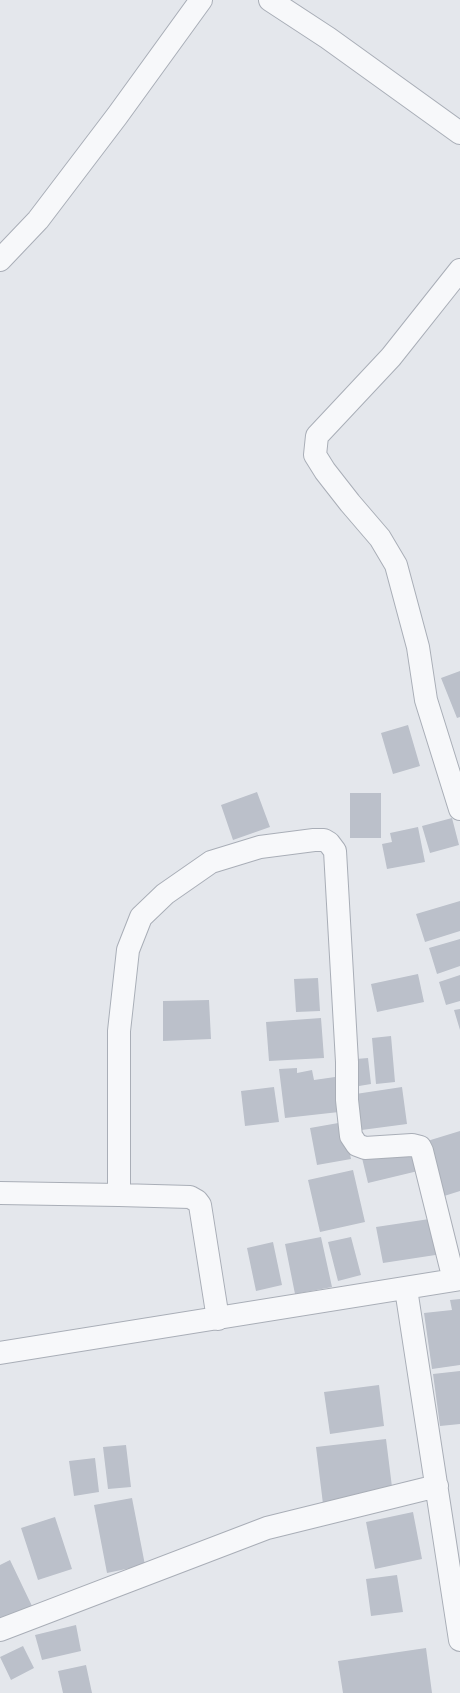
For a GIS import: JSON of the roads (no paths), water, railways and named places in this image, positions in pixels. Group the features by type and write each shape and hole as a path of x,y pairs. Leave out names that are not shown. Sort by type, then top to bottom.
{"street":[{"path":"0,260 38,220 118,116 201,0"},
{"path":"270,0 334,42 460,133"},
{"path":"460,270 391,357 317,436 315,455 325,471 350,503 380,538 396,565 418,647 426,700 460,809"},
{"path":"0,1353 457,1280 420,1147 412,1145 365,1148 357,1145 351,1136 335,851 329,843 324,840 260,847 211,862 165,894 141,917 128,950 119,1031 119,1195"},
{"path":"0,1193 190,1197 197,1201 200,1205 218,1318"},
{"path":"406,1288 437,1486 452,1530 460,1640"},
{"path":"0,1630 267,1528 437,1486"}]}
